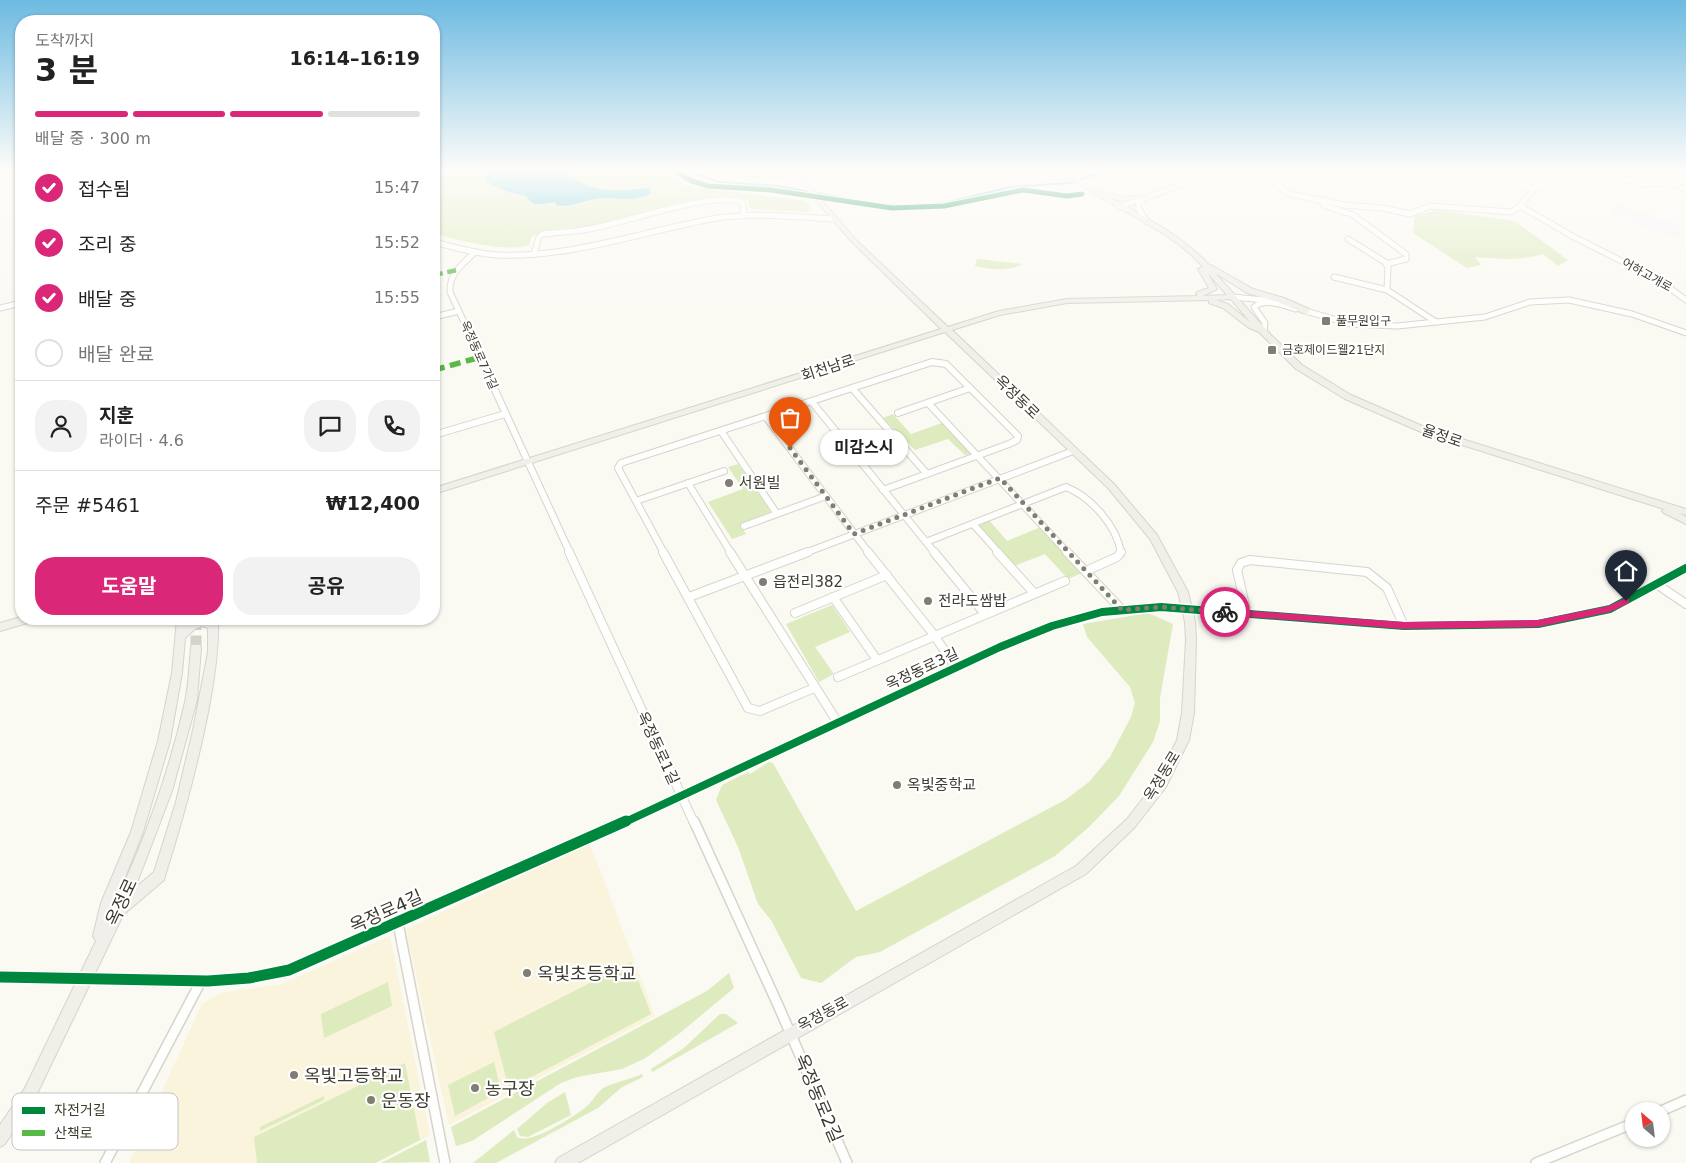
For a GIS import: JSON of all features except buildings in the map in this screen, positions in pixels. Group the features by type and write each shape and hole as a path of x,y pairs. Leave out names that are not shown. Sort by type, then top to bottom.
{"main road":[{"name":"옥정동로","path":"563,1163 791,1032 1082,870 1131,823 1162,783 1183,740 1188,713 1191,640 1187,608 1183,592 1154,536 1111,486 839,224"},
{"path":"1150,224 1196,255 1205,264 1250,292 1281,300 1306,311"},
{"path":"1177,298 1210,292 1213,289 1196,255"},
{"name":"율정로","path":"1205,264 1264,334 1299,366 1348,396 1424,430 1686,512"},
{"name":"회천남로","path":"440,490 999,313 1067,301 1233,297"},
{"path":"1177,298 1222,303 1229,306 1247,324 1264,334"},
{"path":"1634,496 1686,505"},
{"path":"1634,496 1686,521"},
{"path":"0,627 15,623"},
{"path":"96,954 108,903 137,832 164,741 182,625"},
{"path":"181,636 193,625"},
{"path":"116,913 159,876 182,802 199,730 212,652 213,625"},
{"name":"옥정로","path":"30,1093 129,888 166,791 192,700 196,648"},
{"name":"옥정로","path":"0,1139 12,1121"}],"street":[{"path":"534,254 538,237 542,234 587,229 606,224"},
{"path":"440,243 475,252 534,254 598,246 688,224"},
{"path":"1348,239 1386,264 1406,259 1406,254 1365,224"},
{"name":"어하고개로","path":"1552,224 1659,280 1686,300"},
{"name":"옥정동로7가길","path":"475,252 457,270 449,284 459,311 527,463"},
{"path":"1386,264 1387,290"},
{"path":"1334,277 1387,290 1436,322"},
{"path":"1233,297 1266,298 1338,322 1369,327 1485,318 1524,303 1552,300 1608,307 1686,333"},
{"path":"1264,334 1265,323 1254,308 1257,304 1268,302 1306,311"},
{"path":"0,308 15,304"},
{"path":"440,316 459,311"},
{"path":"814,688 765,710 754,711 748,708 618,468 620,463 940,361 946,364 1018,436 1017,440 1009,444 883,490"},
{"path":"852,388 927,474"},
{"path":"898,413 970,388"},
{"path":"812,402 903,516 985,614"},
{"path":"928,403 1122,610"},
{"path":"440,433 505,414"},
{"path":"766,417 854,534 934,635 956,668"},
{"path":"721,431 777,514"},
{"path":"689,597 1073,451"},
{"name":"옥정동로1길","path":"527,463 791,1032"},
{"path":"636,501 724,471"},
{"path":"688,483 814,688 838,723"},
{"path":"926,542 1066,487 1073,488 1085,496 1112,530 1122,547 1121,553 1117,557 1086,571"},
{"path":"744,526 826,496"},
{"path":"973,524 1034,593"},
{"path":"1247,614 1237,570 1241,563 1250,560 1372,574 1386,583 1404,626"},
{"name":"옥정동로3길","path":"681,797 956,668 1052,626 1102,612 1187,608 1404,626 1538,624 1610,609 1658,585 1686,568"},
{"path":"795,613 887,575"},
{"path":"838,677 1065,581"},
{"path":"1658,585 1686,604"},
{"path":"833,597 877,660"},
{"name":"옥정로4길","path":"0,977 87,978 200,983 259,978 282,972 310,962 681,797"},
{"path":"398,923 445,1163"},
{"path":"142,1093 200,983"},
{"name":"옥정동로2길","path":"791,1032 847,1163"},
{"path":"1670,1107 1686,1100"},
{"path":"1536,1163 1625,1127"},
{"path":"105,1163 112,1150"}],"shaded area":[{"path":"1638,224 1676,224 1686,228 1674,238"},
{"name":"옥빛초등학교","path":"590,844 655,1016 449,1125 406,929"},
{"name":"옥빛고등학교","path":"390,936 430,1135 377,1163 129,1163 135,1150 178,1150 178,1093 161,1093 202,1004 221,993 282,984"}],"green space":[{"path":"440,224 597,224 561,228 536,234 531,238 529,245 520,247 496,247 440,235"},
{"path":"1414,224 1519,224 1568,260 1558,266 1543,254 1518,259 1475,257 1481,265 1467,268 1413,233"},
{"path":"977,259 1023,264 1005,269 987,268 975,266"},
{"path":"893,414 911,434 942,423 971,454 965,455 948,439 915,450 883,418"},
{"path":"738,464 771,512 740,524 746,534 732,539 708,502 743,489 728,467"},
{"path":"989,520 1007,541 1041,527 1082,573 1068,579 1045,554 1014,566 977,524"},
{"path":"832,605 850,632 815,647 834,674 819,682 786,624"},
{"path":"1148,613 1173,624 1160,698 1160,721 1153,742 1119,796 1089,827 1055,856 880,952 856,957 821,983 801,978 771,920 758,904 738,847 716,800 722,785 748,772 750,774 769,762 773,763 856,911 1065,800 1089,782 1110,757 1131,717 1135,703 1130,687 1087,637 1083,624"},
{"path":"631,962 651,1014 509,1089 494,1032"},
{"path":"729,973 734,988 680,1033 644,1059 622,1069 577,1077 561,1083 472,1141 456,1146 451,1127 707,991"},
{"path":"388,982 392,1006 324,1038 321,1014"},
{"path":"720,1014 726,1014 738,1023 652,1072 651,1069 684,1048"},
{"name":"농구장","path":"494,1062 501,1091 455,1116 448,1085"},
{"name":"운동장","path":"405,1063 420,1140 375,1163 257,1163 254,1137"},
{"path":"642,1074 643,1077 622,1087 598,1108 496,1163 473,1163 514,1130 517,1137 523,1139 541,1134 580,1111 605,1087"},
{"path":"565,1092 571,1115 528,1137 520,1136 517,1129 547,1103"},
{"path":"324,1096 324,1100 260,1131 260,1127"},
{"path":"426,1140 430,1162 381,1163"}],"tunnel":[{"path":"196,625 196,648"}],"marked path":[{"path":"440,274 457,270"},
{"path":"440,368 481,357"}],"cycle path":[{"path":"0,977 79,977 208,981 249,978 289,970 681,797 1000,647 1052,626 1102,612 1161,607 1404,626 1538,624 1610,609 1658,585 1686,568"}],"way so far":[{"path":"790,448 854,534 1000,478 1122,610 1161,607 1225,612"}],"place":[{"name":"풀무원입구","path":"1326,321"},
{"name":"금호제이드웰21단지","path":"1272,350"},
{"name":"미감스시","path":"790,448"},
{"name":"서원빌","path":"729,483"},
{"name":"읍전리382","path":"763,582"},
{"name":"전라도쌈밥","path":"928,601"},
{"name":"옥빛중학교","path":"897,785"},
{"name":"옥빛초등학교","path":"527,973"},
{"name":"옥빛고등학교","path":"294,1075"},
{"name":"농구장","path":"475,1088"},
{"name":"운동장","path":"371,1100"}],"route":[{"path":"1225,612 1332,622 1404,626 1538,624 1610,609 1626,601"}]}
